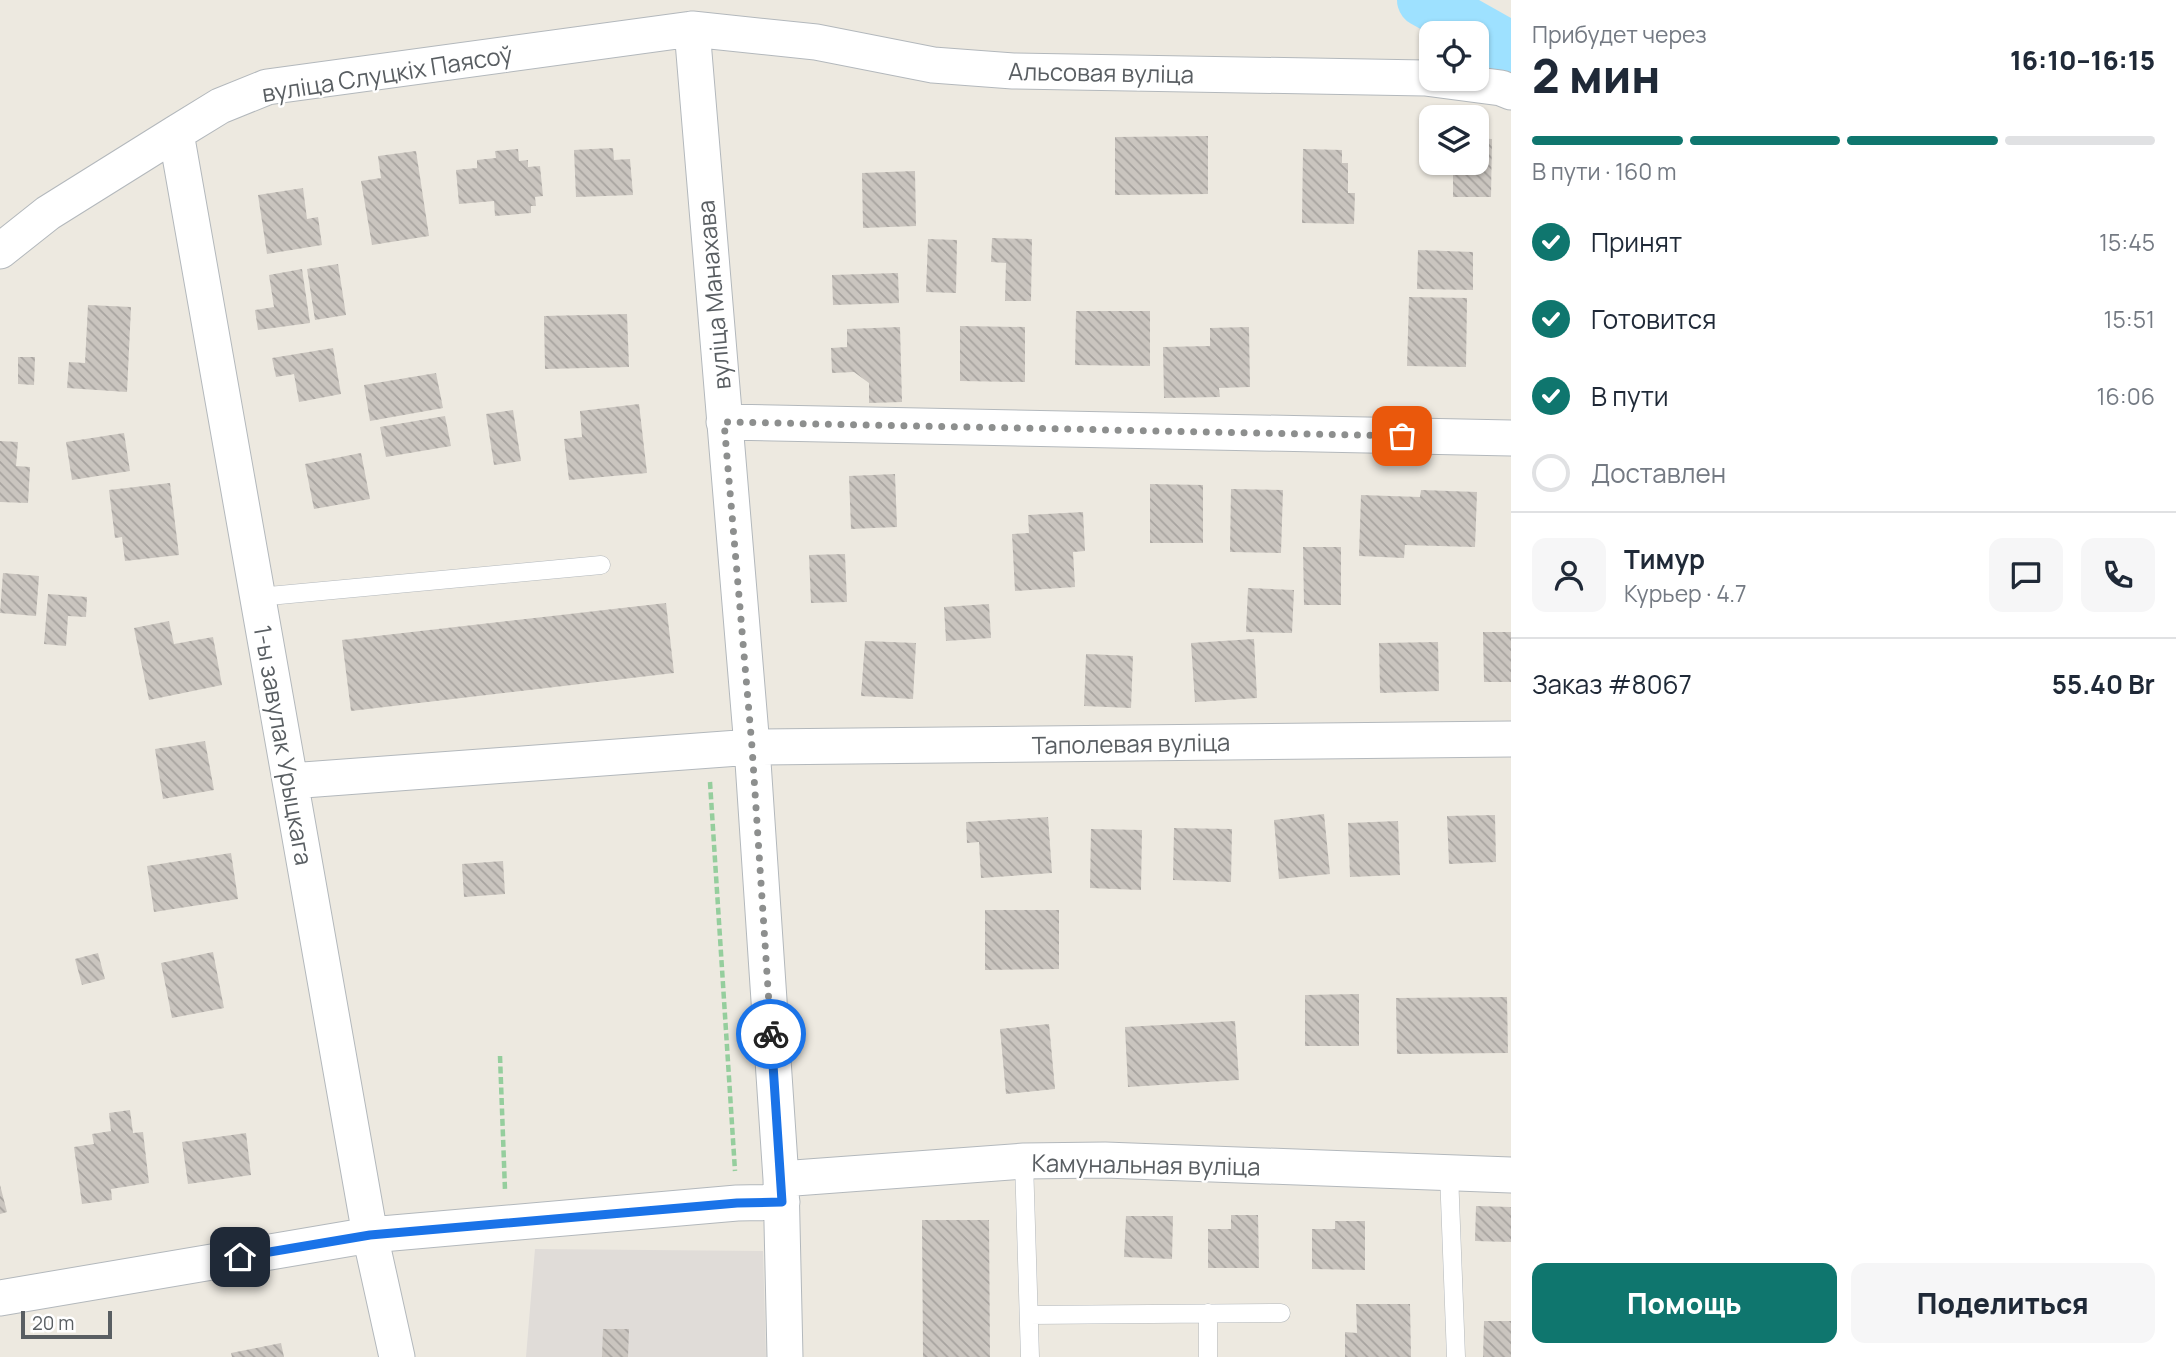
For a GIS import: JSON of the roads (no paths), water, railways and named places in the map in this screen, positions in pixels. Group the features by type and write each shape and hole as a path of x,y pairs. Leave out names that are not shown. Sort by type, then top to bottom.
{"street":[{"name":"Альсовая вуліца","path":"692,29 816,42 933,65 1013,71 1426,78 1501,88 1511,92"},
{"name":"вуліца Слуцкіх Паясоў","path":"0,251 48,213 176,133 220,106 267,87 692,29"},
{"name":"вуліца Манахава","path":"692,29 752,747 782,1190 785,1357"},
{"name":"1-ы завулак Урыцкага","path":"176,133 370,1235 397,1357"},
{"path":"724,422 1511,438"},
{"name":"Таполевая вуліца","path":"290,781 752,747 1511,739"},
{"name":"Камунальная вуліца","path":"0,1298 370,1235 737,1203 782,1190 1024,1161 1105,1160 1511,1175"}],"lane":[{"path":"258,597 601,565"},
{"path":"1024,1161 1030,1357"},
{"path":"1449,1173 1456,1357"},
{"path":"1208,1313 1208,1357"},
{"path":"1029,1315 1281,1313"}],"waterway":[{"path":"1424,0 1511,49"}]}
